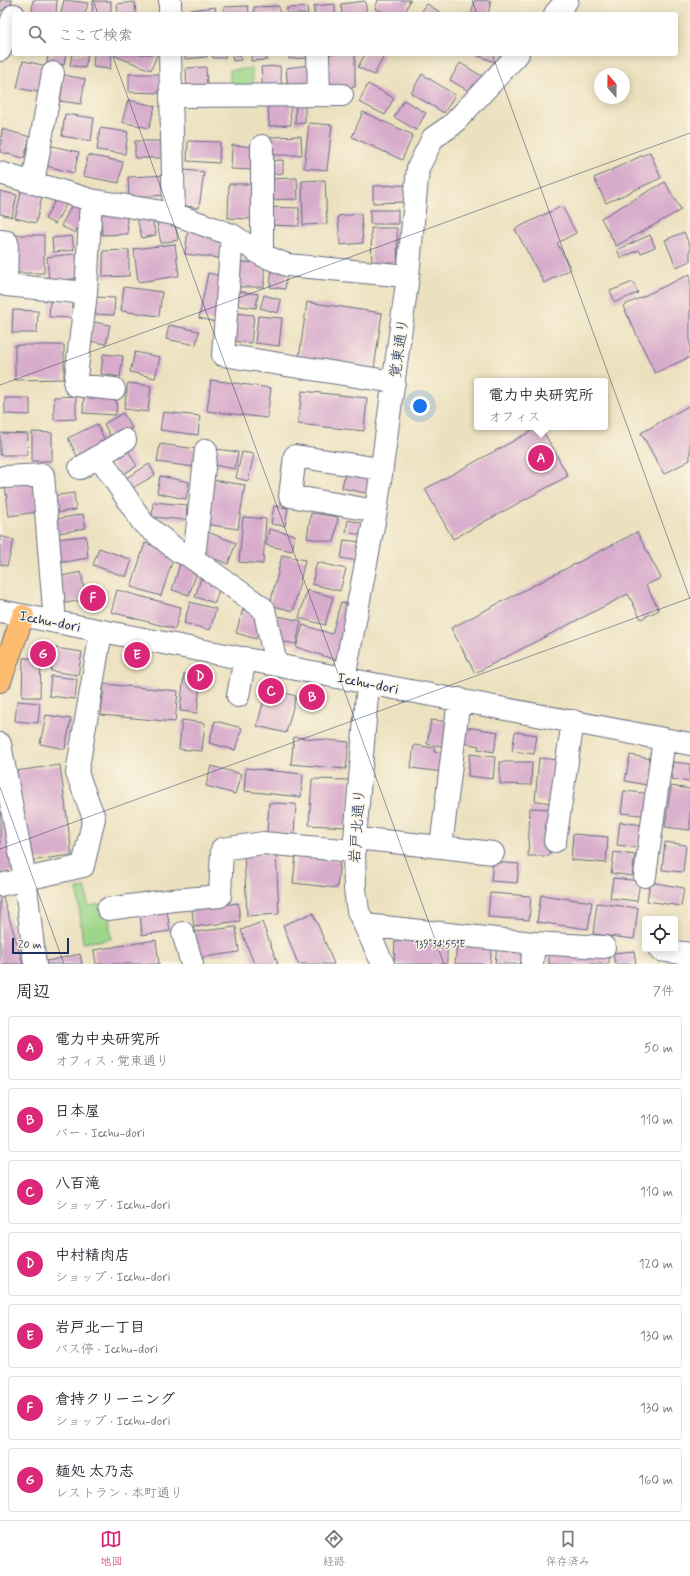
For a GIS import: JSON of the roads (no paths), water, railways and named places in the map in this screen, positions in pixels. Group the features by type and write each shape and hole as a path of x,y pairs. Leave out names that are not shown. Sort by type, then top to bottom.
{"main road":[{"path":"0,681 23,616"}],"street":[{"path":"16,12 20,0"},
{"path":"170,0 170,12"},
{"path":"557,12 567,0"},
{"path":"0,50 12,22"},
{"path":"170,56 174,214"},
{"path":"318,56 319,95"},
{"name":"覚東通り","path":"344,678 376,511 380,470 394,382 408,276 418,168 433,138 452,125 516,56"},
{"path":"33,183 53,73"},
{"path":"171,96 342,95"},
{"path":"262,146 262,255"},
{"path":"0,173 91,200 174,214 232,235 262,255 287,265 408,276"},
{"path":"91,200 86,293 75,385 114,389"},
{"path":"232,235 223,355 394,382"},
{"path":"0,241 7,242 6,286 86,293"},
{"path":"80,468 125,440"},
{"path":"188,555 195,549 206,450"},
{"path":"99,456 143,523 178,551 188,555 264,609 276,664"},
{"path":"376,511 290,496 295,456 380,470"},
{"path":"4,477 43,475 55,622"},
{"name":"Icchu-dori","path":"0,611 101,632 276,664 368,684 459,699 690,744"},
{"path":"0,885 25,878 83,866 94,818 77,773 101,632"},
{"path":"238,696 245,658"},
{"name":"岩戸北通り","path":"368,684 355,845 356,897 358,911 380,963"},
{"path":"442,848 459,699"},
{"path":"555,841 573,721"},
{"path":"645,876 664,739"},
{"path":"0,744 25,878 35,964"},
{"path":"108,909 176,915 220,896 222,849 263,843 442,848 493,854"},
{"path":"176,915 192,964"},
{"path":"365,925 533,954 604,947"},
{"path":"675,952 690,954"}],"place":[{"name":"電力中央研究所","path":"541,458"},
{"name":"倉持クリーニング","path":"93,598"},
{"name":"麺処 太乃志","path":"43,654"},
{"name":"岩戸北一丁目","path":"137,655"},
{"name":"中村精肉店","path":"200,677"},
{"name":"八百滝","path":"271,691"},
{"name":"日本屋","path":"312,697"}]}
